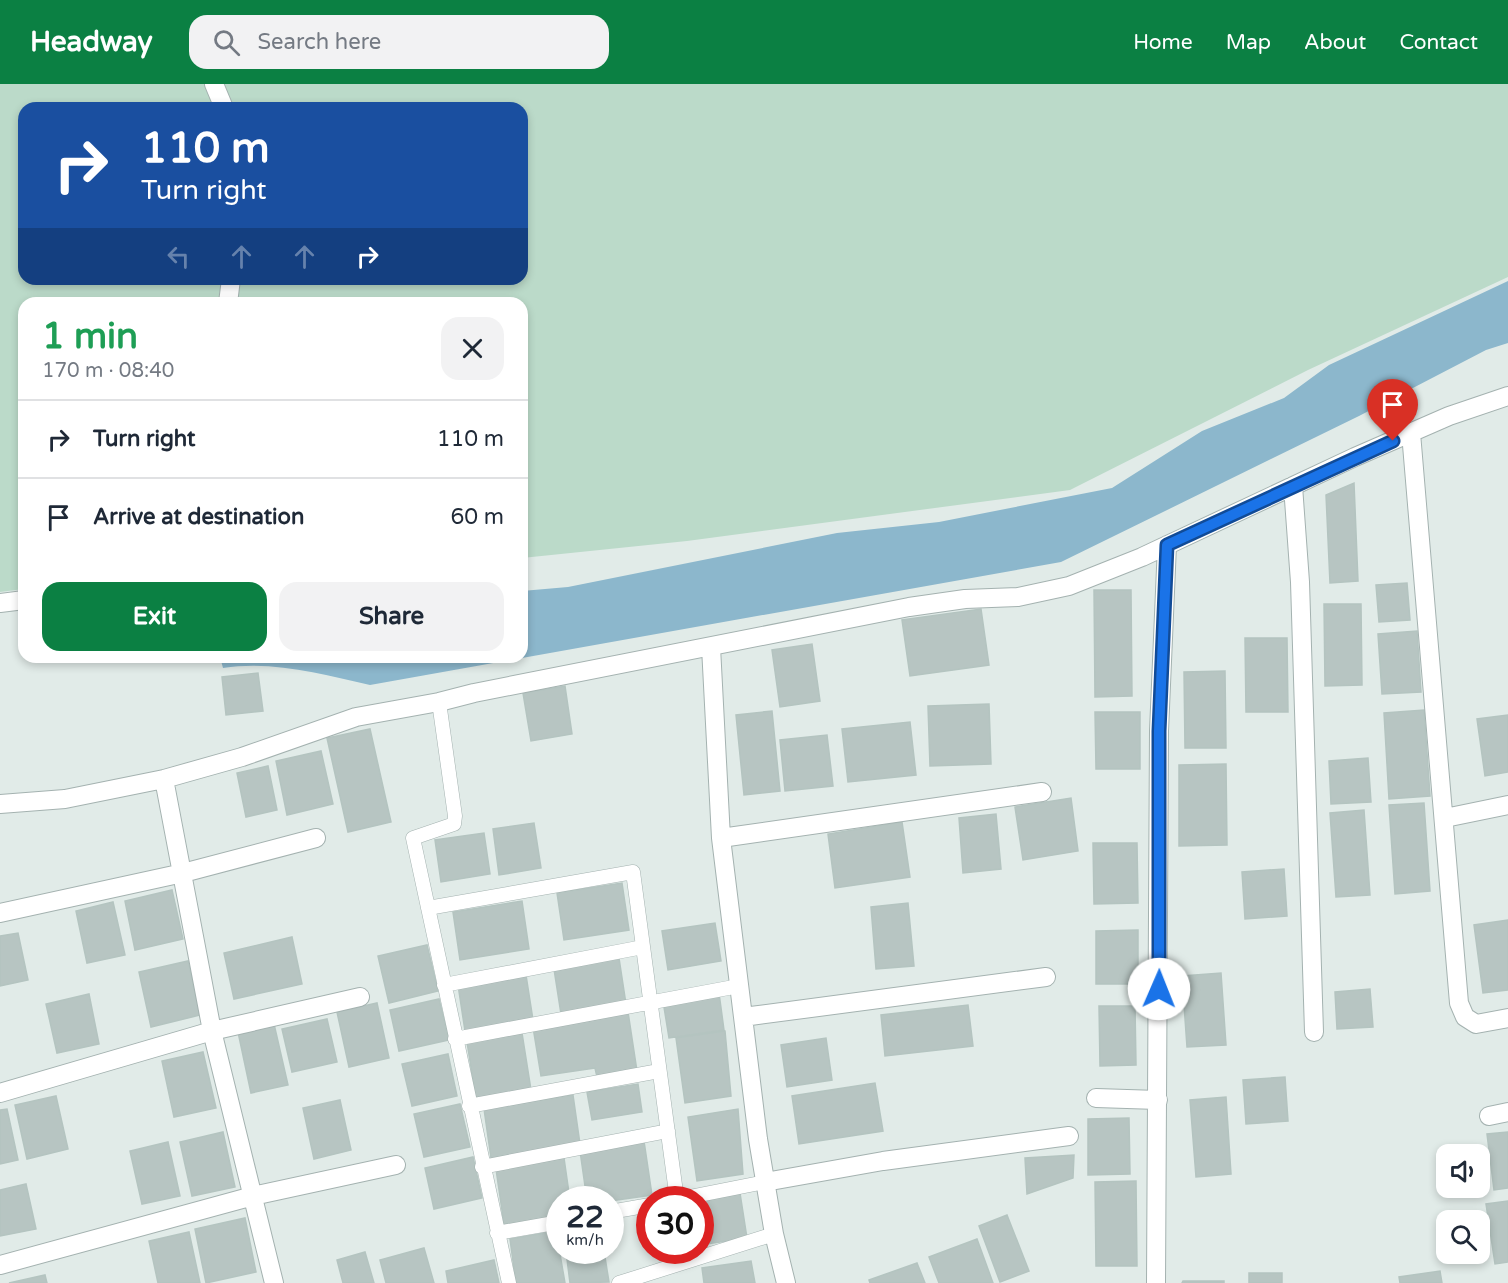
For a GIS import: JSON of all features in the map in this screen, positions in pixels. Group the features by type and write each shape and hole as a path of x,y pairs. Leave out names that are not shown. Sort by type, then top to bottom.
{"street":[{"path":"214,84 222,102"},
{"path":"0,804 65,799 164,779 242,757 356,717 909,607 965,599 1018,597 1069,586 1167,545 1411,433 1508,396"},
{"path":"1411,433 1459,1003 1465,1017 1476,1024 1508,1018"},
{"path":"1293,486 1300,582 1314,1032"},
{"path":"1156,1283 1159,731 1167,545"},
{"path":"0,603 18,601"},
{"path":"711,647 721,838 765,1182 786,1283"},
{"path":"164,779 212,1031 274,1283"},
{"path":"721,838 1042,792"},
{"path":"1445,818 1508,806"},
{"path":"0,913 183,873 316,838"},
{"path":"743,1017 1046,977"},
{"path":"0,1093 212,1031 360,997"},
{"path":"1096,1098 1158,1100"},
{"path":"1489,1116 1508,1112"},
{"path":"765,1182 883,1161 1070,1136"},
{"path":"0,1265 253,1196 396,1165"}],"lane":[{"path":"439,702 455,816 454,824 446,829 413,838 508,1283"},
{"path":"428,908 633,872 674,1186"},
{"path":"444,984 643,947"},
{"path":"455,1039 739,986"},
{"path":"469,1106 659,1071"},
{"path":"482,1167 668,1131"},
{"path":"714,1192 765,1182"},
{"path":"497,1233 546,1224"},
{"path":"714,1249 774,1234"},
{"path":"619,1283 664,1264"}],"green space":[{"path":"0,84 1508,84 1508,277 1308,370 1070,490 687,541 528,557 528,297 18,297 18,590 0,592"}],"water":[{"path":"1508,281 1508,343 1486,350 1359,416 1061,562 528,657 528,590 568,587 837,533 939,522 1112,488 1202,431 1284,398 1329,365"},
{"path":"222,663 494,663 370,685 278,667 223,668"}],"building":[{"path":"1354,483 1358,581 1330,583 1326,495"},
{"path":"1407,583 1410,620 1379,622 1376,585"},
{"path":"1094,590 1131,590 1132,696 1095,697"},
{"path":"1324,604 1361,604 1362,685 1325,686"},
{"path":"981,609 989,665 910,676 902,620"},
{"path":"1417,631 1421,692 1382,694 1378,634"},
{"path":"1245,638 1287,638 1288,712 1246,712"},
{"path":"812,644 820,701 780,707 772,650"},
{"path":"1225,671 1226,748 1185,748 1184,672"},
{"path":"258,673 263,711 226,715 222,677"},
{"path":"565,686 572,734 531,741 523,693"},
{"path":"989,704 991,764 930,766 928,706"},
{"path":"1424,710 1430,796 1389,799 1384,713"},
{"path":"772,711 780,791 744,795 736,715"},
{"path":"1095,712 1140,712 1140,769 1096,769"},
{"path":"1508,715 1508,772 1485,776 1477,719"},
{"path":"910,722 916,775 848,782 842,729"},
{"path":"370,729 391,822 348,832 327,738"},
{"path":"827,735 833,786 785,791 780,740"},
{"path":"321,751 333,804 287,815 276,761"},
{"path":"1368,758 1371,802 1331,804 1329,761"},
{"path":"1226,764 1227,845 1179,846 1179,765"},
{"path":"268,766 277,810 246,817 237,773"},
{"path":"1071,798 1078,851 1023,860 1015,807"},
{"path":"1424,803 1430,891 1395,894 1389,805"},
{"path":"1364,810 1370,895 1336,897 1330,813"},
{"path":"996,814 1001,869 963,873 959,818"},
{"path":"902,822 910,877 835,888 828,834"},
{"path":"534,823 541,868 499,875 493,829"},
{"path":"484,833 490,874 441,882 435,840"},
{"path":"1093,843 1137,843 1138,903 1094,904"},
{"path":"1284,869 1287,916 1245,919 1242,872"},
{"path":"622,883 629,930 564,940 557,893"},
{"path":"172,890 183,939 135,950 125,901"},
{"path":"522,901 529,949 460,960 453,912"},
{"path":"113,902 125,955 87,963 76,911"},
{"path":"908,903 914,966 876,969 871,907"},
{"path":"1508,920 1508,990 1483,993 1474,925"},
{"path":"715,923 721,961 668,970 662,931"},
{"path":"1138,930 1138,984 1096,984 1096,931"},
{"path":"18,933 28,980 0,986 0,936"},
{"path":"292,937 302,984 234,999 224,953"},
{"path":"427,945 438,991 389,1003 378,956"},
{"path":"619,958 626,1004 561,1014 554,969"},
{"path":"188,961 200,1015 151,1027 139,972"},
{"path":"1221,973 1226,1045 1187,1047 1182,976"},
{"path":"526,975 533,1020 465,1031 458,985"},
{"path":"1370,989 1373,1027 1337,1029 1335,992"},
{"path":"719,993 724,1030 669,1038 663,1001"},
{"path":"89,994 99,1044 57,1053 46,1004"},
{"path":"439,999 449,1040 399,1051 390,1010"},
{"path":"377,1003 389,1058 349,1067 337,1012"},
{"path":"968,1005 973,1046 885,1056 881,1015"},
{"path":"1099,1006 1135,1006 1136,1065 1100,1066"},
{"path":"628,1012 637,1071 597,1077 595,1068 541,1076 533,1027"},
{"path":"327,1019 337,1062 292,1072 282,1029"},
{"path":"274,1024 288,1085 251,1093 238,1032"},
{"path":"725,1031 731,1096 685,1103 676,1038"},
{"path":"522,1033 531,1090 476,1099 467,1042"},
{"path":"826,1038 832,1080 787,1087 781,1045"},
{"path":"203,1052 216,1108 174,1117 162,1061"},
{"path":"448,1054 457,1096 412,1106 402,1064"},
{"path":"1285,1077 1288,1121 1246,1124 1243,1080"},
{"path":"875,1083 883,1131 799,1144 792,1096"},
{"path":"638,1084 642,1112 592,1120 587,1092"},
{"path":"573,1095 580,1144 491,1158 484,1109"},
{"path":"56,1096 68,1149 27,1159 15,1105"},
{"path":"1226,1097 1231,1174 1196,1177 1190,1100"},
{"path":"340,1100 351,1150 314,1159 303,1108"},
{"path":"460,1104 470,1147 424,1157 414,1114"},
{"path":"7,1109 18,1160 0,1164 0,1110"},
{"path":"738,1109 743,1174 697,1181 688,1117"},
{"path":"1129,1118 1130,1174 1088,1175 1088,1119"},
{"path":"223,1132 235,1187 192,1196 180,1142"},
{"path":"1508,1132 1508,1188 1494,1190 1487,1134"},
{"path":"644,1141 651,1186 636,1186 636,1197 624,1199 624,1186 585,1186 580,1151"},
{"path":"168,1142 180,1196 142,1204 130,1151"},
{"path":"1074,1155 1073,1178 1027,1194 1025,1158"},
{"path":"473,1157 482,1198 434,1209 425,1168"},
{"path":"564,1158 568,1186 546,1186 546,1218 504,1224 496,1169"},
{"path":"1136,1181 1137,1266 1096,1266 1095,1182"},
{"path":"26,1184 36,1229 0,1236 0,1190"},
{"path":"740,1193 747,1238 714,1243 714,1198"},
{"path":"1508,1201 1508,1262 1495,1264 1490,1231 1490,1210 1487,1210 1486,1204"},
{"path":"1007,1215 1029,1271 1000,1282 979,1226"},
{"path":"245,1218 256,1272 206,1283 195,1229"},
{"path":"189,1232 200,1283 158,1283 149,1241"},
{"path":"546,1233 546,1264 562,1264 565,1283 516,1283 510,1239"},
{"path":"977,1239 993,1283 939,1283 929,1257"},
{"path":"424,1248 434,1283 386,1283 380,1260"},
{"path":"365,1252 374,1283 343,1283 337,1260"},
{"path":"494,1260 499,1283 448,1283 446,1271"},
{"path":"751,1261 755,1283 704,1283 702,1268"},
{"path":"917,1263 925,1283 870,1283 869,1280"},
{"path":"568,1264 606,1264 609,1282 570,1283"},
{"path":"1440,1271 1442,1283 1400,1283 1399,1277"},
{"path":"1249,1273 1282,1273 1282,1283 1249,1283"},
{"path":"45,1275 47,1283 9,1283"},
{"path":"1183,1281 1224,1281 1224,1283 1182,1283"}],"route":[{"path":"1159,989 1159,731 1167,545 1393,441"}]}
